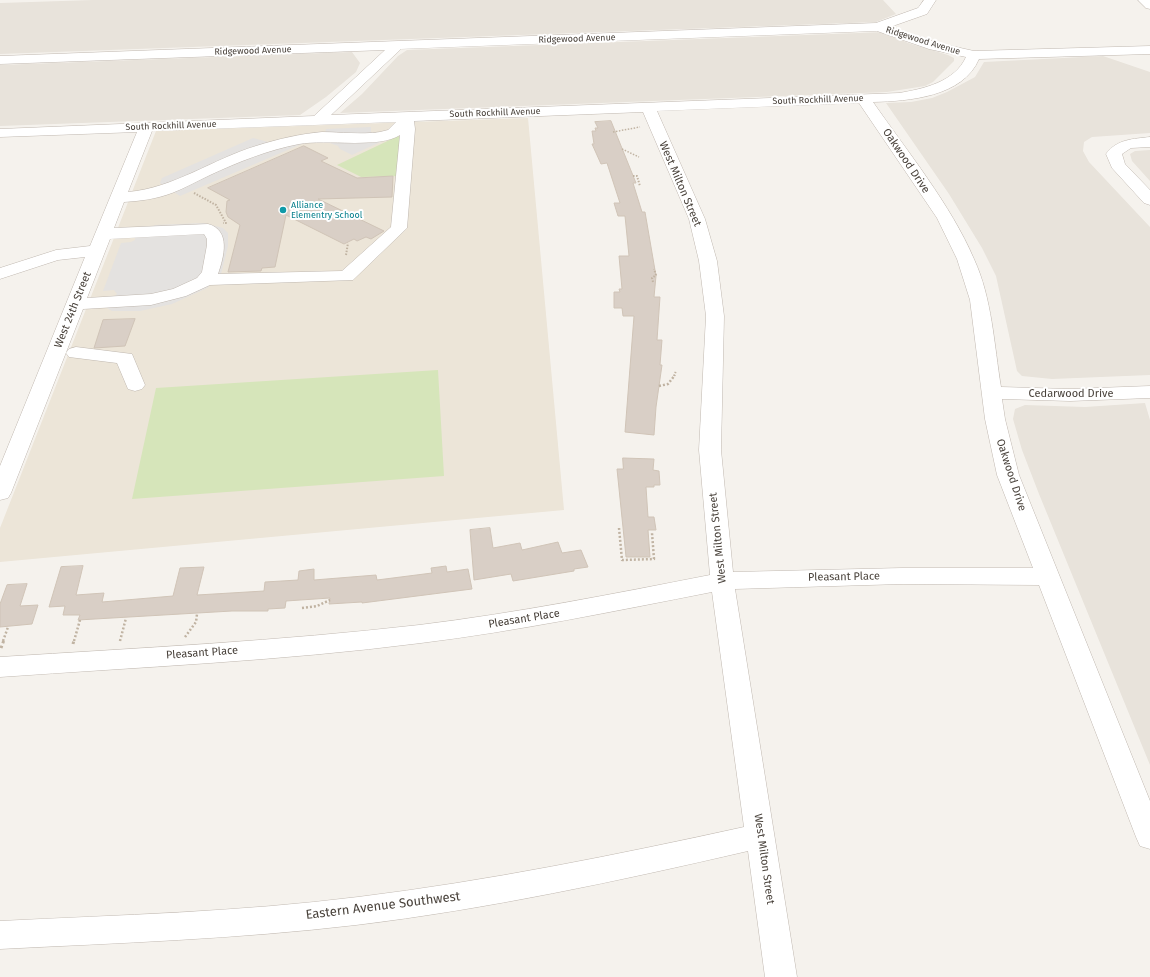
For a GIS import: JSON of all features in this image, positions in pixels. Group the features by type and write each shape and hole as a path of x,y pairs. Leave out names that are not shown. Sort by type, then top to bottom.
{"street":[{"path":"878,27 923,10 930,0"},
{"path":"1144,0 1150,5"},
{"name":"Ridgewood Avenue","path":"0,60 878,27 934,46 974,55 1150,50"},
{"path":"318,120 397,45"},
{"path":"359,47 375,67"},
{"name":"South Rockhill Avenue","path":"0,133 912,96 941,87 965,70 974,55"},
{"name":"Oakwood Drive","path":"864,99 945,218 966,259 979,300 998,435 1008,475 1150,836"},
{"name":"West Milton Street","path":"648,107 697,219 708,261 715,316 710,450 722,581 781,977"},
{"path":"118,198 150,195 166,190 261,148 321,137 378,138 399,130 404,123 406,116"},
{"path":"75,304 149,301 191,288 207,280 347,276 399,228 408,129 406,116"},
{"name":"West 24th Street","path":"0,493 8,453 75,304 146,127"},
{"path":"1148,143 1124,145 1117,149 1114,154 1118,164 1150,200"},
{"path":"102,234 208,229 215,235 216,241 207,280"},
{"path":"0,274 56,255 96,251"},
{"path":"76,353 125,358 135,385"},
{"name":"Cedarwood Drive","path":"991,392 1058,396 1150,392"},
{"name":"Pleasant Place","path":"0,666 330,644 421,634 562,613 722,581 767,578 1047,576"},
{"name":"Eastern Avenue Southwest","path":"0,935 107,932 219,924 428,902 656,860 761,836"}],"path":[{"path":"613,132 626,131 644,126"},
{"path":"622,149 639,157"},
{"path":"633,176 637,176 640,186"},
{"path":"193,193 216,205 226,223 219,223"},
{"path":"653,282 652,278 656,276 654,269"},
{"path":"659,386 667,386 672,382 676,371"},
{"path":"619,528 622,560 654,559 652,533"},
{"path":"302,608 317,606 330,600"},
{"path":"184,639 196,622 197,614"},
{"path":"119,643 126,618"},
{"path":"72,646 80,620"},
{"path":"0,651 8,627"}],"shaded area":[{"path":"93,0 883,0 896,14 876,22 0,54 0,3"},
{"path":"885,32 908,43 948,55 954,58 954,61 933,82 925,86 887,92 340,113 362,94 398,56 407,50"},
{"path":"352,52 360,63 356,72 326,97 300,115 0,126 0,65"},
{"path":"1103,56 1150,72 1150,133 1092,137 1084,142 1083,151 1089,162 1150,227 1150,375 1052,379 1022,376 1017,371 996,276 982,248 949,194 886,103 911,102 932,98 947,92 975,77 984,62"},
{"path":"528,118 564,510 0,562 0,528 156,131"},
{"path":"371,127 371,132 387,139 352,155 340,149 338,146 327,142 304,143 180,196 160,183 162,178 253,138 268,142 280,142 325,134 326,129"},
{"path":"1150,150 1150,181 1132,161 1130,154 1135,151"},
{"path":"204,223 223,228 228,233 228,246 221,274 207,288 172,304 140,311 112,311 104,306 117,294 114,290 103,291 121,243 135,240 135,237 155,225"},
{"path":"1145,403 1150,420 1150,765 1039,494 1022,450 1013,419 1015,409 1025,405 1085,407"}],"green space":[{"path":"398,136 402,138 399,176 361,177 337,165"},
{"path":"438,370 444,476 132,499 156,388"}],"building":[{"path":"611,121 636,183 633,183 642,212 645,212 656,276 654,297 660,297 657,340 662,340 660,365 662,365 654,435 625,432 634,316 623,316 622,308 614,308 614,292 620,292 619,289 622,289 619,256 629,256 625,216 618,216 614,203 620,203 607,163 601,164 592,144 594,144 592,131 596,131 595,128 598,128 595,122"},
{"name":"Alliance Elementry School","path":"304,146 328,158 321,161 357,178 393,176 392,197 318,199 384,231 371,239 366,237 357,241 354,239 344,244 286,215 275,267 262,268 261,271 228,272 240,225 228,217 226,212 227,201 230,200 208,188"},
{"path":"135,319 125,346 94,348 103,320"},
{"path":"623,458 654,459 653,470 659,471 660,485 646,487 648,517 654,517 656,530 648,530 650,557 626,557 617,469 623,469"},
{"path":"490,528 493,548 520,543 522,550 558,542 562,553 581,550 588,567 574,569 574,571 513,581 511,574 474,580 470,530"},
{"path":"83,566 76,595 104,593 102,602 173,596 180,568 204,567 197,595 264,591 265,582 298,580 299,571 314,569 314,580 376,575 377,580 432,573 431,568 446,566 447,572 468,569 472,589 362,603 329,604 330,598 286,601 285,608 268,609 268,611 232,611 78,620 80,615 63,615 65,606 49,607 61,567"},
{"path":"27,584 20,606 38,605 32,624 0,627 0,604 7,585"}],"place":[{"name":"Alliance Elementry School","path":"283,210"}]}
